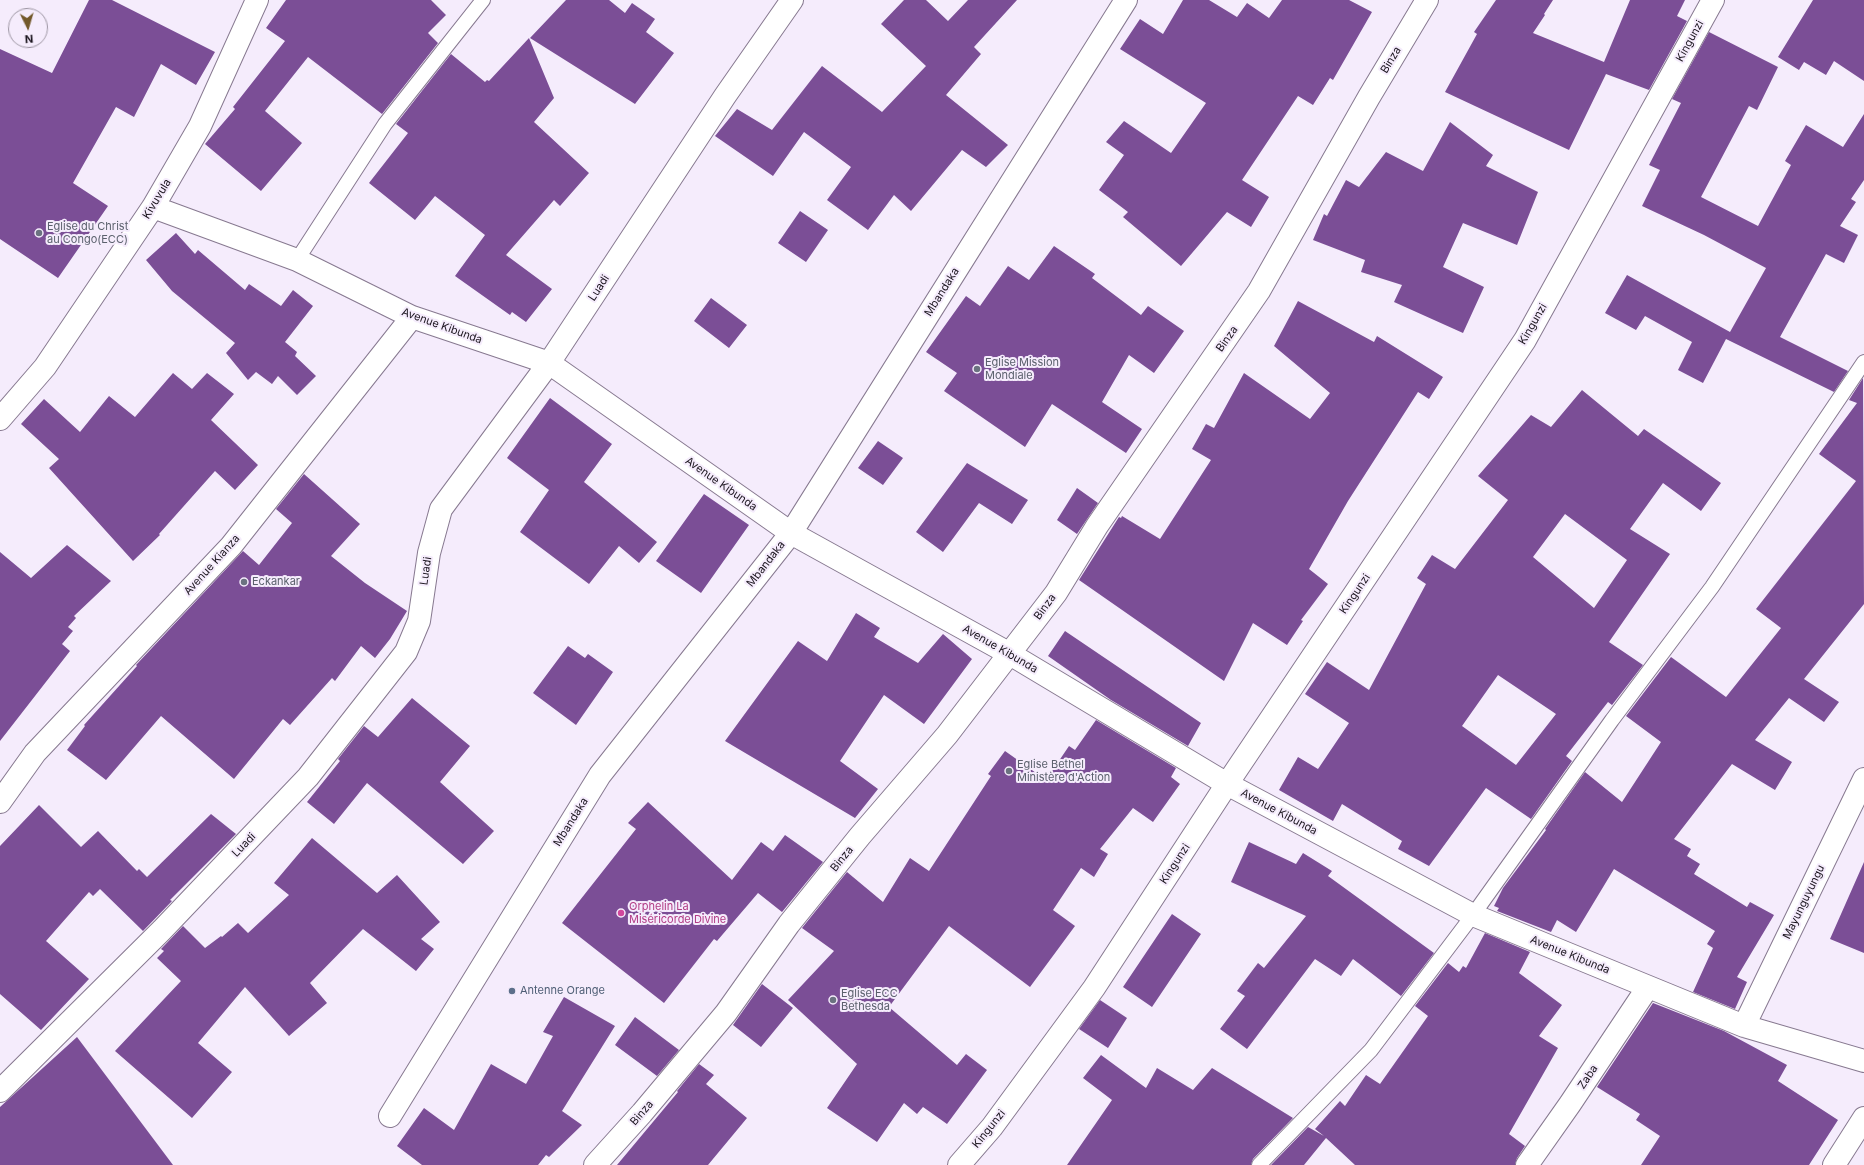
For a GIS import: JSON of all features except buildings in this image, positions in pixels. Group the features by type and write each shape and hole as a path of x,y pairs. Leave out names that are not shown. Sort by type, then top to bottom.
{"street":[{"name":"Kivuvula","path":"0,419 45,368 153,207 200,126 257,0"},
{"name":"Luadi","path":"0,1091 162,930 308,777 406,652 419,621 429,553 441,509 550,363 725,96 792,0"},
{"name":"Mbandaka","path":"390,1116 600,775 791,533 1126,0"},
{"name":"Binza","path":"595,1165 642,1113 726,1013 789,924 860,836 947,735 1056,592 1097,526 1259,291 1369,97 1427,0"},
{"name":"Kingunzi","path":"959,1165 992,1127 1094,988 1227,784 1525,340 1713,0"},
{"name":"Avenue Kibunda","path":"153,207 298,260 412,317 550,363 791,533 1010,654 1227,784 1473,915 1744,1026 1864,1061"},
{"name":"Avenue Kianza","path":"0,802 35,753 231,546 412,317"},
{"name":"Mayunguyungu","path":"1744,1026 1864,779"},
{"name":"Zaba","path":"1527,1165 1570,1104 1648,987"},
{"path":"1834,1165 1864,1118"}],"lane":[{"path":"298,260 385,124 484,0"},
{"path":"1259,1165 1370,1050 1473,915 1612,720 1712,587 1864,362"}],"place":[{"name":"Eglise du Christ au Congo(ECC)","path":"39,233"},
{"name":"Eglise Mission Mondiale","path":"977,369"},
{"name":"Eckankar","path":"244,582"},
{"name":"Eglise Bethel Ministère d'Action","path":"1009,771"},
{"name":"Orphelin La Miséricorde Divine","path":"621,913"},
{"name":"Antenne Orange","path":"512,991"},
{"name":"Eglise ECC Bethesda","path":"833,1000"}]}
